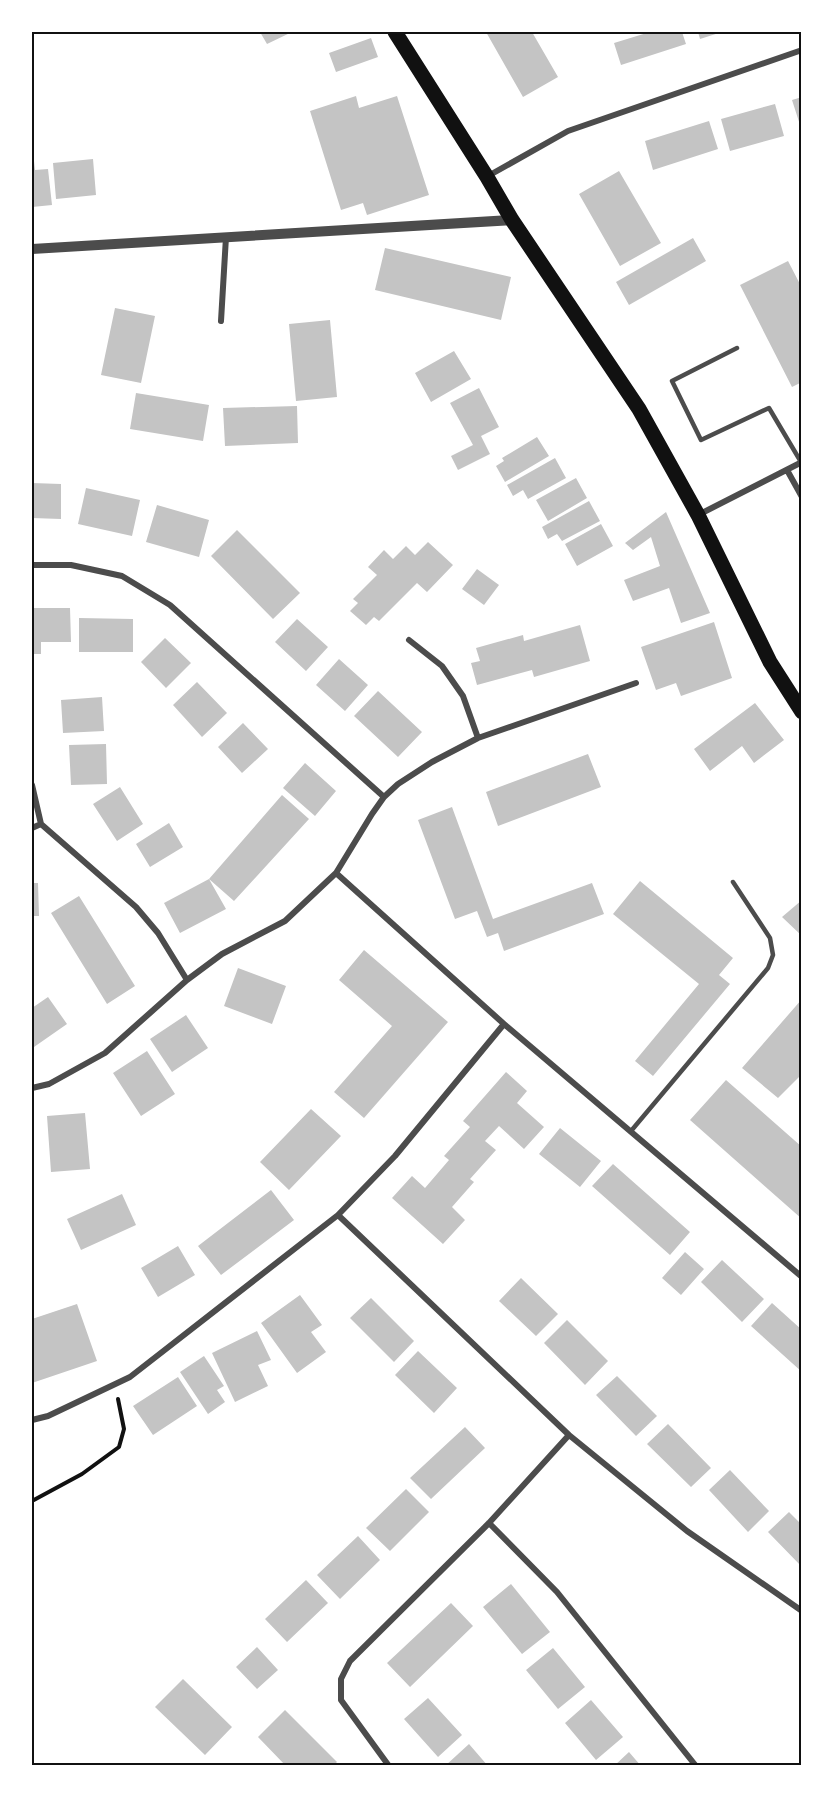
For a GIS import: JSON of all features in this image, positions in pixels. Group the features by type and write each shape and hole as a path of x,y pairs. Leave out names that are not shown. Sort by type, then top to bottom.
{"main road":[{"path":"395,32 488,177 512,220 639,409 698,515 770,662 801,712"}],"street":[{"path":"488,177 568,131 801,50"},
{"path":"32,249 512,220"},
{"path":"221,321 226,237"},
{"path":"698,515 801,462"},
{"path":"787,470 801,497"},
{"path":"32,565 71,565 122,576 170,605 384,797"},
{"path":"409,640 442,666 463,696 478,738"},
{"path":"32,1088 49,1084 105,1053 187,981 222,954 285,921 336,873 372,814 384,797 398,784 478,738 636,683"},
{"path":"32,785 41,824 136,907 158,933 187,981"},
{"path":"32,828 41,824"},
{"path":"336,873 504,1024 801,1277"},
{"path":"32,1420 48,1416 130,1377 338,1215 395,1156 504,1024"},
{"path":"338,1215 570,1435 687,1531 801,1611"},
{"path":"389,1766 341,1700 341,1679 351,1661 489,1523 570,1435"},
{"path":"489,1523 557,1592 696,1766"}],"lane":[{"path":"737,348 672,381 701,440 769,408 801,462"},
{"path":"631,1131 768,968 773,956 770,938 733,882"}],"path":[{"path":"32,1501 82,1473 119,1447 124,1429 115,1384"}],"building":[{"path":"260,32 292,32 267,44"},
{"path":"486,32 532,32 558,77 523,97"},
{"path":"650,32 682,32 686,44 621,65 614,43"},
{"path":"698,32 722,32 700,39"},
{"path":"371,38 378,57 336,72 329,53"},
{"path":"356,96 359,108 397,96 429,195 367,215 363,203 341,210 310,111"},
{"path":"802,97 802,128 801,128 792,100"},
{"path":"775,104 784,136 730,151 721,119"},
{"path":"709,121 718,149 653,170 645,141"},
{"path":"32,159 35,170 48,169 52,205 32,207"},
{"path":"93,159 96,195 56,199 53,163"},
{"path":"619,171 661,243 620,266 579,194"},
{"path":"693,238 706,261 629,305 616,282"},
{"path":"385,248 511,277 501,320 375,290"},
{"path":"788,261 802,288 802,382 792,387 740,285"},
{"path":"115,308 155,316 141,383 101,375"},
{"path":"330,320 337,397 296,401 289,324"},
{"path":"454,351 471,379 431,402 415,373"},
{"path":"479,388 499,427 481,436 490,454 458,470 451,456 473,445 450,403"},
{"path":"136,393 209,405 203,441 130,429"},
{"path":"297,406 298,443 225,446 223,408"},
{"path":"537,437 549,456 505,482 496,466 504,461 502,458"},
{"path":"555,458 566,478 528,499 523,490 513,496 507,485"},
{"path":"576,478 587,498 548,521 536,500"},
{"path":"32,483 61,484 61,519 32,518"},
{"path":"86,488 140,500 132,536 78,524"},
{"path":"589,501 600,521 562,541 557,534 548,539 542,527"},
{"path":"157,505 209,520 199,557 146,542"},
{"path":"666,512 710,613 681,623 669,588 633,601 624,580 660,566 651,537 633,550 625,543"},
{"path":"601,524 613,546 577,566 565,544"},
{"path":"237,530 300,593 273,619 211,556"},
{"path":"428,542 453,565 427,592 417,583 379,621 374,617 366,625 350,611 358,603 353,599 377,575 368,567 384,550 393,559 406,546 415,555"},
{"path":"477,569 499,585 484,605 462,589"},
{"path":"32,608 70,608 71,642 41,642 41,654 32,654"},
{"path":"79,618 133,619 133,652 79,652"},
{"path":"297,619 328,647 306,671 275,642"},
{"path":"714,622 732,678 681,696 676,683 656,690 641,647"},
{"path":"580,625 590,661 534,677 532,670 477,685 471,663 480,661 476,648 523,635 524,641"},
{"path":"165,638 191,663 166,688 141,662"},
{"path":"339,659 368,685 345,711 316,685"},
{"path":"197,682 227,713 202,737 173,705"},
{"path":"378,691 422,732 398,757 354,716"},
{"path":"102,697 104,731 63,733 61,700"},
{"path":"755,703 784,740 754,763 742,746 710,771 694,749"},
{"path":"243,723 268,749 242,773 218,747"},
{"path":"106,744 107,784 71,785 69,745"},
{"path":"588,754 601,787 498,826 486,792"},
{"path":"305,763 336,791 315,816 283,788"},
{"path":"120,787 143,824 117,841 93,804"},
{"path":"282,795 309,819 234,901 209,879"},
{"path":"452,807 493,919 592,883 604,914 504,951 498,933 487,937 477,911 455,919 418,820"},
{"path":"169,823 183,847 150,867 136,844"},
{"path":"209,879 226,909 180,933 164,903"},
{"path":"640,881 733,958 719,975 730,984 653,1076 635,1061 699,984 613,914"},
{"path":"32,883 38,883 39,916 32,916"},
{"path":"79,896 135,986 107,1004 51,913"},
{"path":"802,900 802,936 782,917"},
{"path":"364,950 448,1022 364,1118 334,1092 392,1026 339,980"},
{"path":"238,968 286,986 272,1024 224,1006"},
{"path":"48,997 67,1024 34,1047 32,1008"},
{"path":"802,999 802,1074 778,1098 742,1068"},
{"path":"186,1015 208,1048 172,1072 150,1039"},
{"path":"147,1051 175,1094 141,1116 113,1073"},
{"path":"506,1072 527,1091 517,1103 544,1127 524,1149 499,1126 485,1141 496,1150 470,1179 474,1182 452,1207 465,1220 443,1244 392,1198 412,1176 425,1188 449,1160 444,1156 470,1127 463,1121"},
{"path":"726,1080 802,1147 802,1219 690,1120"},
{"path":"311,1109 341,1136 289,1190 260,1162"},
{"path":"85,1113 90,1169 51,1172 47,1116"},
{"path":"560,1128 601,1161 580,1187 539,1154"},
{"path":"613,1164 690,1232 670,1255 592,1186"},
{"path":"271,1190 294,1220 221,1275 198,1246"},
{"path":"122,1194 136,1225 81,1250 67,1219"},
{"path":"178,1246 195,1275 158,1297 141,1268"},
{"path":"685,1252 704,1269 681,1295 662,1278"},
{"path":"722,1260 764,1299 742,1322 701,1282"},
{"path":"521,1278 558,1314 536,1336 499,1301"},
{"path":"300,1295 322,1325 311,1332 326,1352 297,1373 261,1323"},
{"path":"371,1298 414,1341 394,1362 350,1318"},
{"path":"772,1303 802,1330 802,1372 751,1326"},
{"path":"77,1304 97,1361 32,1383 32,1319"},
{"path":"567,1320 608,1361 585,1385 544,1343"},
{"path":"257,1331 271,1360 258,1365 268,1386 235,1402 212,1353"},
{"path":"418,1351 457,1388 434,1413 395,1375"},
{"path":"204,1356 224,1386 217,1390 225,1402 208,1414 180,1372"},
{"path":"617,1376 657,1416 636,1436 596,1395"},
{"path":"178,1377 197,1406 153,1435 133,1406"},
{"path":"668,1424 711,1468 691,1487 647,1444"},
{"path":"465,1427 485,1448 431,1499 410,1478"},
{"path":"730,1470 769,1511 748,1532 709,1490"},
{"path":"406,1489 429,1512 390,1551 366,1528"},
{"path":"789,1512 802,1525 802,1567 768,1532"},
{"path":"358,1536 380,1560 340,1599 317,1575"},
{"path":"306,1580 328,1603 287,1642 265,1619"},
{"path":"511,1584 550,1632 522,1654 483,1607"},
{"path":"451,1603 473,1626 410,1687 387,1663"},
{"path":"257,1647 278,1670 257,1689 236,1667"},
{"path":"553,1648 585,1687 558,1709 526,1670"},
{"path":"183,1679 232,1727 205,1755 155,1707"},
{"path":"428,1698 462,1735 438,1757 404,1719"},
{"path":"591,1700 623,1737 596,1760 565,1723"},
{"path":"285,1710 337,1762 333,1766 286,1766 258,1737"},
{"path":"469,1744 488,1766 445,1766"},
{"path":"629,1752 641,1766 614,1766"}]}
